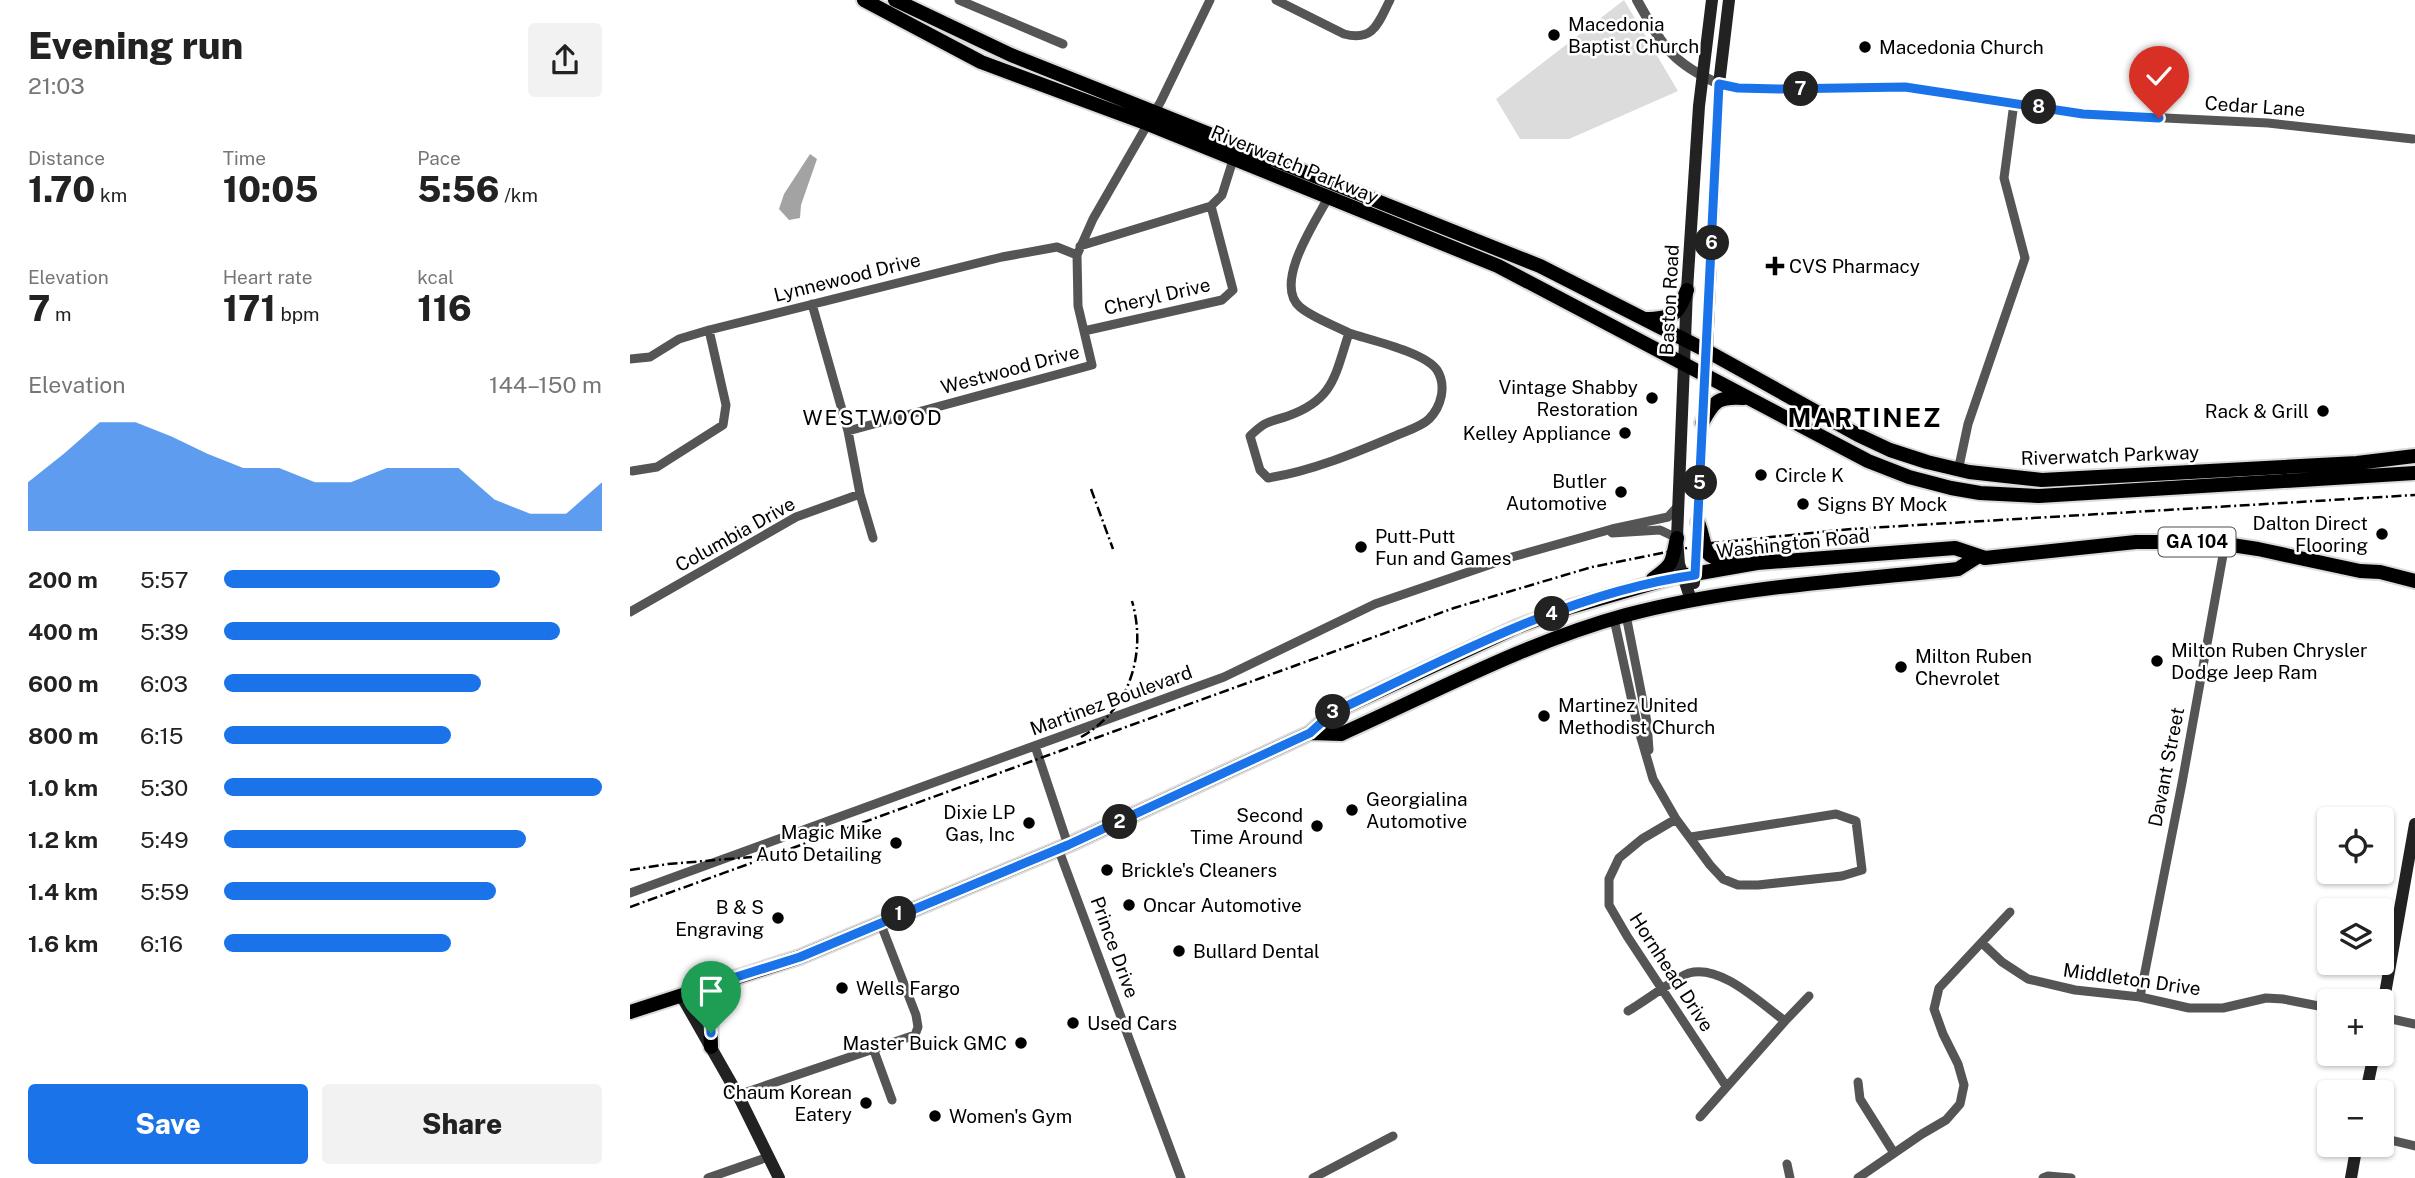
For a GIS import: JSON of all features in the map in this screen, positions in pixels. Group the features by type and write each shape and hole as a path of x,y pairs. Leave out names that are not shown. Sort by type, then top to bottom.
{"main road":[{"name":"Riverwatch Parkway","path":"864,0 981,62 1152,118 1505,250 1580,285 1707,351 1864,438 1890,450 1958,471 2014,478 2062,479 2357,463 2415,456"},
{"name":"Riverwatch Parkway","path":"895,0 1152,118 1233,160 1498,266 1855,456 1909,477 1980,493 2039,496 2415,474"},
{"name":"Baston Road","path":"1692,600 1689,575 1679,564 1678,506 1687,290 1702,76 1712,0"},
{"path":"1689,575 1698,522 1719,84 1729,0"},
{"path":"1643,319 1668,318 1677,312 1687,290"},
{"path":"1702,423 1717,401 1730,397 1747,398"},
{"path":"1855,456 1864,438"},
{"path":"1698,522 1707,554 1715,560 1750,564"},
{"path":"1643,586 1669,567 1677,538"},
{"name":"Washington Road","path":"1310,733 1341,734 1528,650 1620,617 1692,600 1768,587 1958,569 1977,557 2136,541 2225,544 2360,571 2380,572 2415,581"},
{"name":"Washington Road","path":"630,1012 800,957 1063,847 1310,733 1332,713 1517,627 1586,601 1689,575 1750,564 1955,548 1977,557"},
{"path":"2386,989 2415,824"},
{"path":"710,1047 710,1009 733,978"},
{"path":"681,995 738,1095 779,1178"},
{"path":"2351,1178 2355,1157"}],"street":[{"path":"959,0 1063,44"},
{"name":"Westwood Drive","path":"848,431 1092,365 1076,283 1078,250 1152,118 1210,0"},
{"path":"1276,0 1344,34 1356,37 1367,34 1376,27 1390,0"},
{"path":"1637,0 1665,48 1690,70 1719,84"},
{"name":"Cedar Lane","path":"1719,84 1765,89 1905,87 2083,114 2268,123 2413,139"},
{"path":"1958,471 1968,424 2025,258 2004,178 2014,103"},
{"path":"1211,206 1222,195 1233,160"},
{"path":"1328,198 1296,260 1290,287 1299,306 1349,333 1423,359 1437,369 1443,386 1441,403 1428,421 1415,428 1348,455 1287,475 1268,478 1259,470 1250,436 1265,422 1310,407 1325,395 1349,333"},
{"name":"Lynnewood Drive","path":"630,359 650,357 679,339 709,330 1002,257 1057,247 1078,250 1211,206"},
{"name":"Cheryl Drive","path":"1084,331 1222,300 1233,290 1211,206"},
{"path":"812,304 848,431 860,494 873,538"},
{"path":"632,471 657,467 723,425 726,405 709,330"},
{"name":"Columbia Drive","path":"630,612 796,517 860,494"},
{"name":"Martinez Boulevard","path":"630,893 1245,668 1319,629 1375,604 1512,557 1668,517 1678,506"},
{"name":"Martinez Boulevard","path":"1600,534 1660,530 1677,538"},
{"name":"Davant Street","path":"2140,997 2225,544"},
{"path":"1620,617 1637,724 1653,779 1676,820 1691,836 1710,865 1723,878 1738,885 1842,876 1862,870 1856,821 1836,814 1691,836"},
{"name":"Prince Drive","path":"1035,746 1063,847 1181,1178"},
{"name":"Hornhead Drive","path":"1676,820 1642,839 1619,858 1609,879 1609,905 1726,1086"},
{"path":"1858,1178 1946,1120 1960,1104 1964,1084 1934,1009 1939,988 2010,912"},
{"path":"738,1095 915,1035 918,1027 916,1015 880,922"},
{"name":"Middleton Drive","path":"1982,943 2002,962 2028,979 2075,990 2140,997 2189,1008 2223,1008 2266,998 2317,1006"},
{"path":"1628,1011 1689,973 1720,974 1785,1021"},
{"path":"1700,1117 1810,996"},
{"path":"2394,1020 2415,1024"},
{"path":"873,1048 892,1100"},
{"path":"1858,1082 1860,1099 1894,1153"},
{"path":"1313,1178 1393,1136"},
{"path":"2394,1141 2415,1146"},
{"path":"708,1178 768,1157"},
{"path":"1787,1164 1790,1178"},
{"path":"2043,1178 2071,1178"}],"shaded area":[{"path":"1624,0 1678,91 1569,139 1520,139 1496,99"},
{"path":"810,154 817,159 801,205 800,218 789,220 779,209 784,194"}],"railway":[{"path":"1091,489 1113,549"},
{"path":"630,907 1454,608 1592,567 1712,543 1851,529 2415,495"},
{"path":"1081,737 1098,726 1112,712 1123,696 1130,678 1137,640 1132,601"},
{"path":"630,870 752,857"}],"place":[{"name":"Macedonia Baptist Church","path":"1554,35"},
{"name":"Macedonia Church","path":"1865,47"},
{"name":"CVS Pharmacy","path":"1775,266"},
{"name":"Vintage Shabby Restoration","path":"1652,398"},
{"name":"Rack & Grill","path":"2323,411"},
{"name":"Kelley Appliance","path":"1625,433"},
{"name":"Circle K","path":"1761,475"},
{"name":"Butler Automotive","path":"1621,492"},
{"name":"Signs BY Mock","path":"1803,504"},
{"name":"Dalton Direct Flooring","path":"2382,534"},
{"name":"Putt-Putt Fun and Games","path":"1361,547"},
{"name":"Milton Ruben Chrysler Dodge Jeep Ram","path":"2157,661"},
{"name":"Milton Ruben Chevrolet","path":"1901,667"},
{"name":"Martinez United Methodist Church","path":"1544,716"},
{"name":"Georgialina Automotive","path":"1352,810"},
{"name":"Dixie LP Gas, Inc","path":"1029,823"},
{"name":"Second Time Around","path":"1317,826"},
{"name":"Magic Mike Auto Detailing","path":"896,843"},
{"name":"Brickle's Cleaners","path":"1107,870"},
{"name":"Oncar Automotive","path":"1129,905"},
{"name":"B & S Engraving","path":"778,918"},
{"name":"Bullard Dental","path":"1179,951"},
{"name":"Wells Fargo","path":"842,988"},
{"name":"Used Cars","path":"1073,1023"},
{"name":"Master Buick GMC","path":"1021,1043"},
{"name":"Chaum Korean Eatery","path":"866,1103"},
{"name":"Women's Gym","path":"935,1116"}],"district":[{"name":"WESTWOOD","path":"873,418"},
{"name":"MARTINEZ","path":"1865,418"}],"route":[{"path":"711,1033 710,1009 733,978 800,957 1140,813 1310,733 1332,713 1517,627 1613,593 1671,578 1695,575 1719,84 1738,88 1779,89 1883,86 1922,88 2083,114 2159,118"}]}
